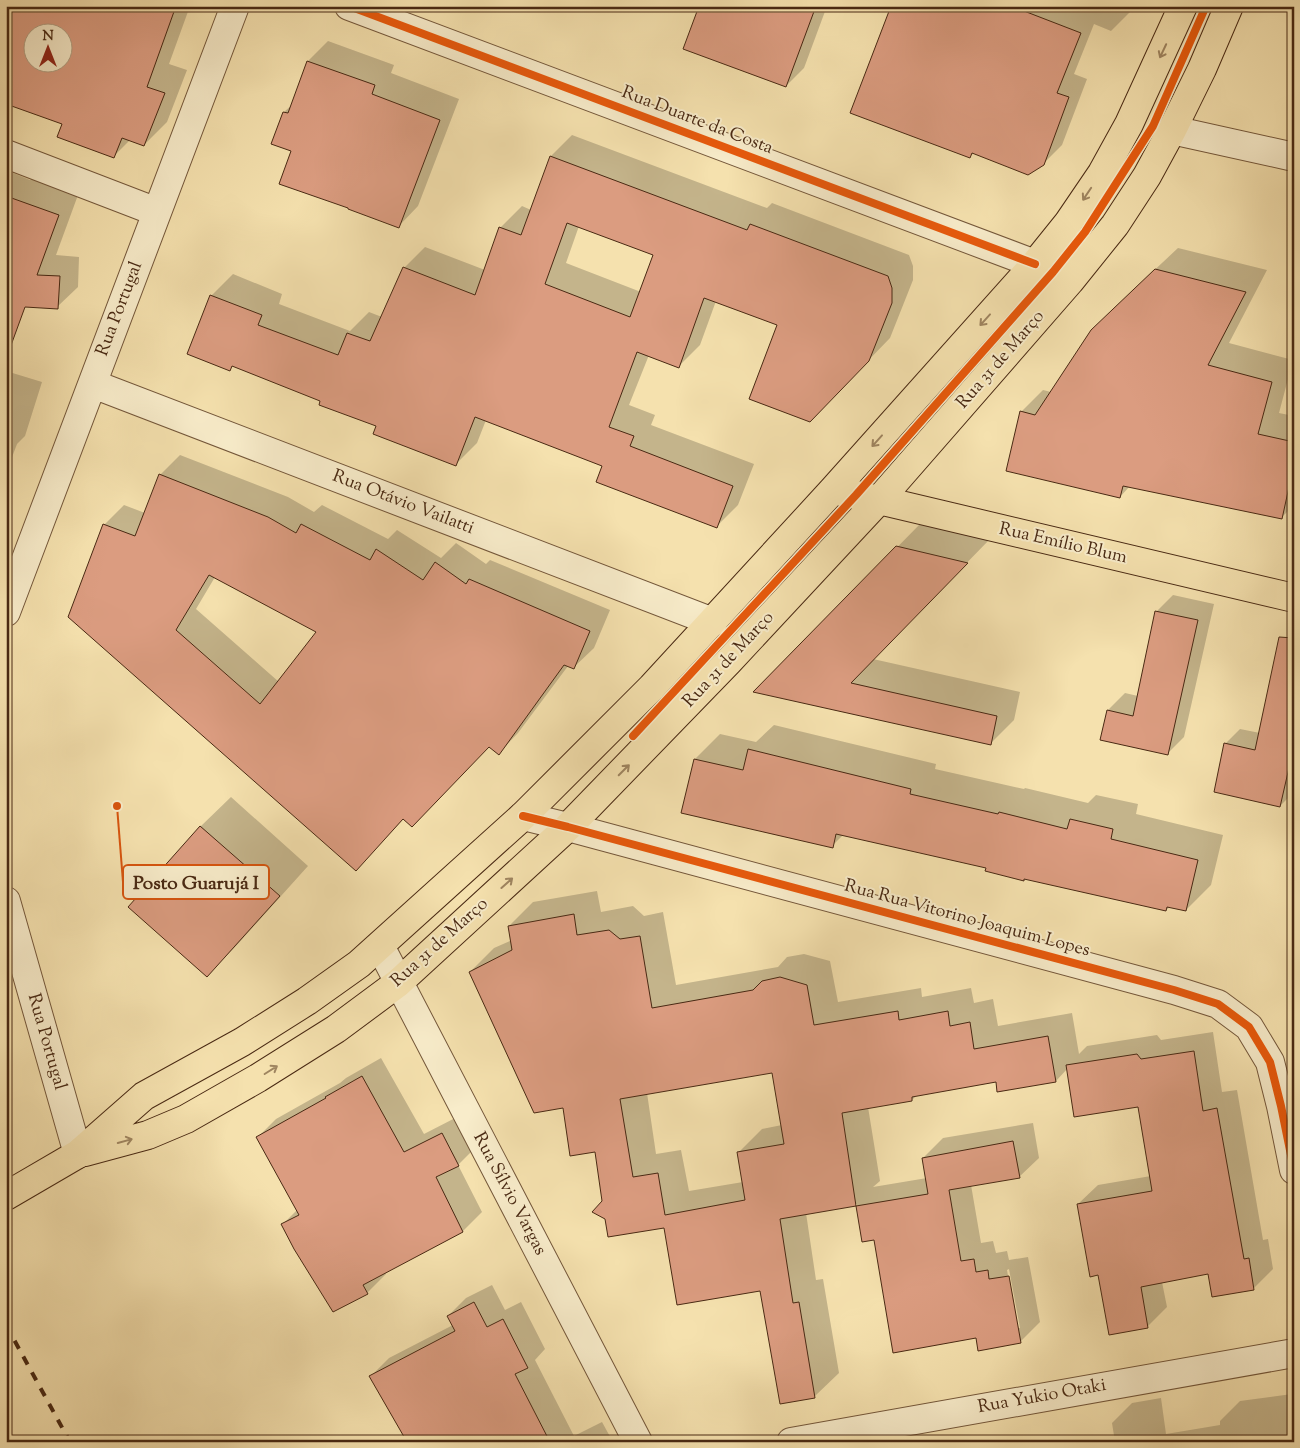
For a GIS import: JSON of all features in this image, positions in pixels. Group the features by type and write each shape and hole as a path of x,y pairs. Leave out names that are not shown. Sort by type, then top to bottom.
{"main road":[{"name":"Rua 31 de Março","path":"6,1196 78,1154 144,1096 242,1042 307,1001 359,964 523,816 652,687 833,490 1035,264 1068,223 1129,124 1183,6"},
{"name":"Rua 31 de Março","path":"78,1154 148,1135 186,1119 258,1078 336,1029 398,982 568,827 715,676 879,500 1070,280 1115,225 1147,176 1172,130 1202,69 1229,6"},
{"name":"Rua Emílio Blum","path":"833,490 1294,598"}],"street":[{"name":"Rua Portugal","path":"6,612 235,6"},
{"name":"Rua Duarte da Costa","path":"349,6 1035,264"},
{"path":"1172,130 1294,158"},
{"path":"6,154 157,212"},
{"name":"Rua Otávio Vailatti","path":"92,384 713,622"},
{"name":"Rua Rua Vitorino Joaquim Lopes","path":"523,816 1165,987 1218,1004 1249,1027 1270,1062 1294,1170"},
{"name":"Rua Portugal","path":"6,901 78,1154"},
{"name":"Rua Sílvio Vargas","path":"380,946 638,1442"},
{"name":"Rua Yukio Otaki","path":"791,1442 1294,1353"}],"building":[{"path":"6,6 176,6 147,87 165,93 144,146 122,138 114,158 57,137 62,124 6,104"},
{"path":"699,6 816,6 786,87 683,49"},
{"path":"891,6 1011,6 1081,33 1057,93 1069,97 1044,165 1028,175 972,153 970,158 850,113"},
{"path":"307,61 375,85 372,94 440,120 399,228 279,184 291,151 271,144 283,112 288,113"},
{"path":"550,156 747,230 750,224 888,276 892,288 892,303 869,361 810,422 749,399 777,325 704,298 679,368 637,352 609,427 634,436 630,446 733,486 717,528 596,482 602,466 475,417 456,466 373,434 376,426 319,405 320,401 232,366 230,371 187,354 210,295 262,315 258,325 338,355 347,333 370,341 403,267 475,295 499,227 521,235","holes":["567,223 653,255 630,317 545,284"]},
{"path":"6,196 59,215 37,275 60,276 58,309 25,307 10,348 6,347"},
{"path":"1155,269 1246,292 1208,365 1272,382 1258,434 1294,442 1294,464 1282,519 1123,486 1120,498 1006,471 1020,411 1035,415 1091,330"},
{"path":"159,474 268,517 296,533 301,524 370,560 376,549 423,580 435,562 466,584 469,579 590,631 574,669 564,665 499,755 489,747 412,827 403,819 356,871 68,617 103,524 135,536","holes":["209,575 316,632 260,704 176,630"]},
{"path":"896,546 968,563 851,683 997,716 991,745 753,692"},
{"path":"1155,611 1198,620 1168,755 1100,740 1107,710 1133,716"},
{"path":"1279,637 1294,638 1294,746 1280,807 1214,792 1224,743 1255,750"},
{"path":"748,749 911,789 910,794 998,814 999,812 1067,829 1070,819 1113,829 1111,839 1198,860 1186,911 1167,907 1166,911 1024,879 1024,881 985,871 986,868 836,834 833,848 681,813 694,759 743,770"},
{"path":"200,826 280,896 207,977 128,907"},
{"path":"574,914 577,935 609,930 620,939 640,936 652,1008 753,990 762,981 780,977 807,985 814,1025 898,1011 899,1020 948,1011 950,1026 970,1022 974,1049 1048,1036 1056,1082 997,1092 996,1082 912,1097 912,1101 842,1113 856,1206 780,1219 793,1303 799,1302 815,1398 780,1404 760,1291 677,1305 664,1228 608,1237 605,1219 592,1212 602,1201 595,1152 570,1156 563,1108 534,1113 469,972 512,950 508,926","holes":["772,1073 784,1144 737,1152 745,1200 665,1215 658,1173 633,1177 620,1099"]},
{"path":"1194,1051 1203,1111 1217,1108 1244,1259 1249,1258 1254,1290 1212,1297 1208,1274 1141,1287 1148,1328 1109,1335 1098,1275 1090,1277 1077,1204 1152,1191 1138,1107 1074,1117 1066,1065 1137,1054 1141,1059"},
{"path":"362,1076 404,1152 442,1133 459,1166 436,1177 463,1232 363,1285 368,1294 333,1312 294,1249 281,1224 299,1215 256,1137"},
{"path":"1013,1141 1020,1178 949,1190 961,1261 974,1259 976,1272 988,1270 989,1279 1009,1276 1021,1343 978,1351 976,1338 893,1353 874,1240 862,1242 856,1206 928,1194 922,1158"},
{"path":"474,1302 487,1327 503,1319 528,1368 515,1374 550,1442 407,1442 369,1376 455,1331 447,1316"}],"railway":[{"path":"6,1325 70,1442"}],"cycle path":[{"path":"349,6 1035,264"},
{"path":"633,736 856,495 1053,272 1085,232 1153,126 1206,6"},
{"path":"523,816 1174,990 1218,1004 1249,1027 1270,1062 1294,1170"}],"place":[{"name":"Posto Guarujá I","path":"117,806"}]}
